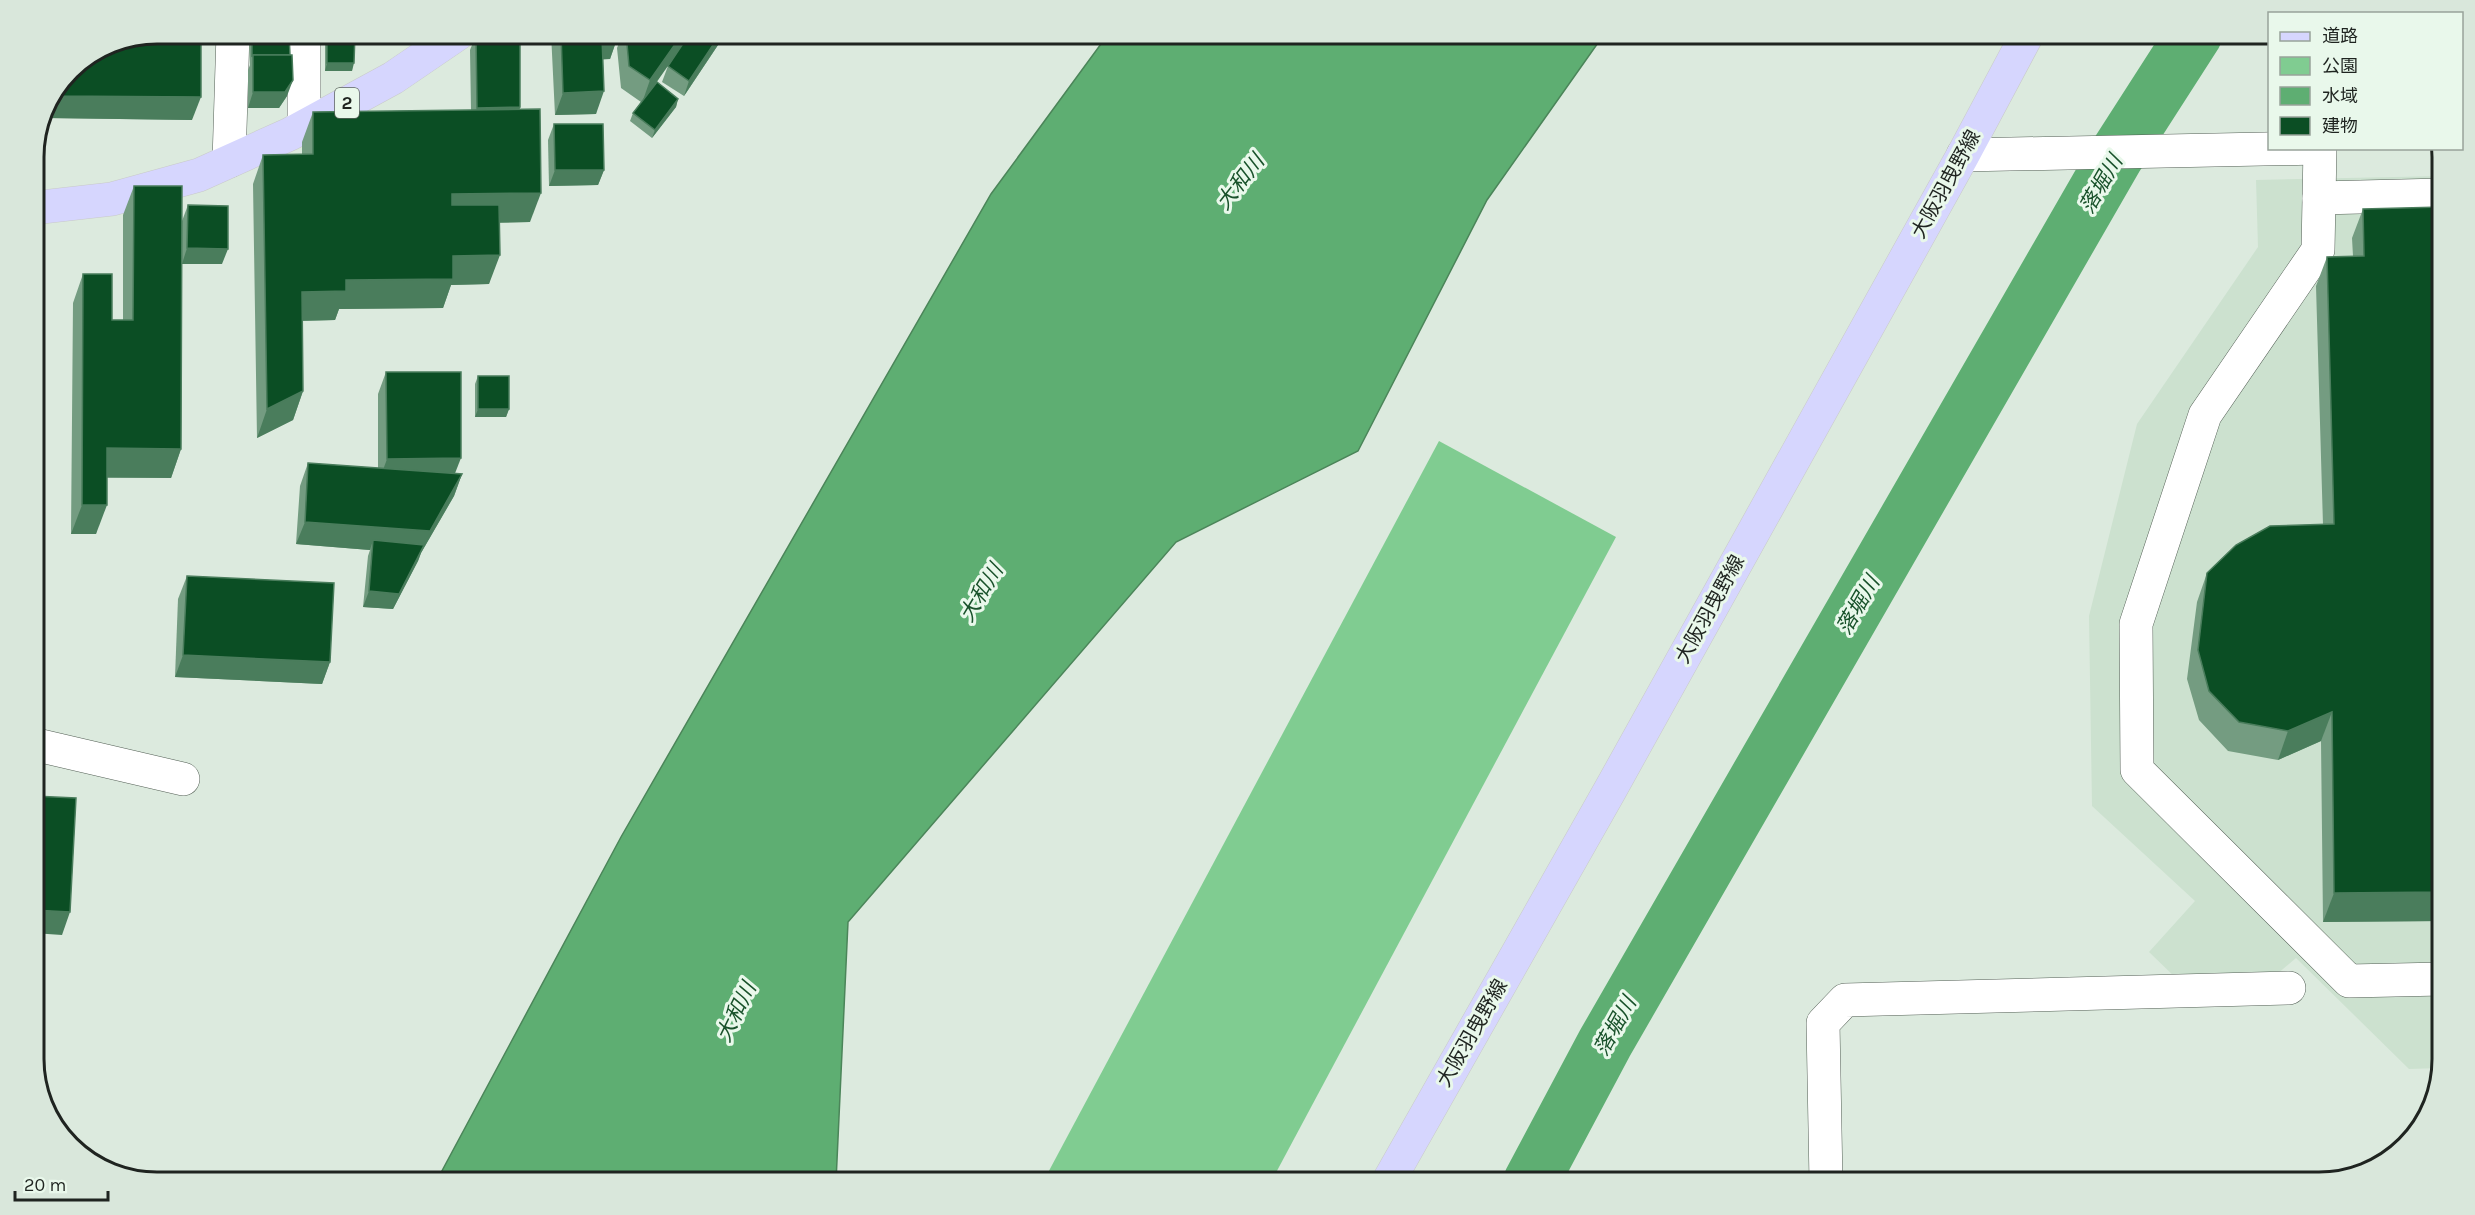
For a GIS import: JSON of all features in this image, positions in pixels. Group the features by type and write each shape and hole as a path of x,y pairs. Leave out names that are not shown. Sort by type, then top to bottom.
{"main road":[{"name":"2","path":"44,207 112,199 198,175 304,126 393,78 443,44"},
{"name":"大阪羽曳野線","path":"1394,1172 1609,792 1963,155 2022,44"}],"street":[{"path":"230,161 233,44"},
{"path":"304,44 304,126"},
{"path":"1963,155 2268,149"},
{"path":"2319,150 2318,250 2205,415 2136,624 2137,770 2349,981 2432,979"},
{"path":"2319,198 2431,195"},
{"path":"44,747 183,779"},
{"path":"1826,1172 1823,1023 1845,1000 2289,988"}],"shaded area":[{"path":"2431,176 2431,1068 2409,1069 2296,958 2276,975 2178,980 2149,952 2195,901 2092,806 2089,616 2137,424 2258,247 2256,180"}],"green space":[{"path":"1439,441 1616,537 1276,1172 1048,1172"}],"water":[{"name":"大和川","path":"1101,44 1597,44 1487,200 1358,451 1176,542 848,922 836,1172 441,1172 621,837 991,194"}],"building":[{"path":"149,44 201,44 201,97 62,96 82,71 113,52 127,47"},
{"path":"252,44 290,44 290,55 253,55 252,57"},
{"path":"327,44 355,44 354,63 327,63"},
{"path":"476,44 520,44 520,107 477,108"},
{"path":"561,44 602,44 604,91 563,93"},
{"path":"627,44 675,44 650,80 629,66"},
{"path":"683,44 714,44 689,81 668,66"},
{"path":"253,55 292,55 293,80 285,92 253,92"},
{"path":"657,82 678,99 655,130 633,113"},
{"path":"540,109 541,193 452,194 452,205 499,205 500,255 453,256 453,279 346,280 346,291 302,292 303,391 267,409 263,155 313,154 313,112"},
{"path":"554,124 603,124 604,170 555,170"},
{"path":"134,186 182,186 181,449 107,448 107,505 82,505 83,274 112,274 112,320 133,320"},
{"path":"188,205 228,206 228,249 187,248"},
{"path":"2431,207 2432,892 2334,893 2332,712 2288,731 2239,722 2209,691 2198,650 2207,573 2236,545 2270,526 2334,524 2327,257 2364,256 2363,209"},
{"path":"386,372 461,372 461,458 387,459"},
{"path":"478,376 509,376 509,409 478,409"},
{"path":"308,463 462,474 430,531 305,522"},
{"path":"373,540 424,545 399,594 369,591"},
{"path":"187,576 334,583 330,662 183,655"},
{"path":"44,797 76,798 70,912 44,911"}],"waterway":[{"name":"落堀川","path":"1536,1172 1605,1043 2116,156 2188,44"}]}
